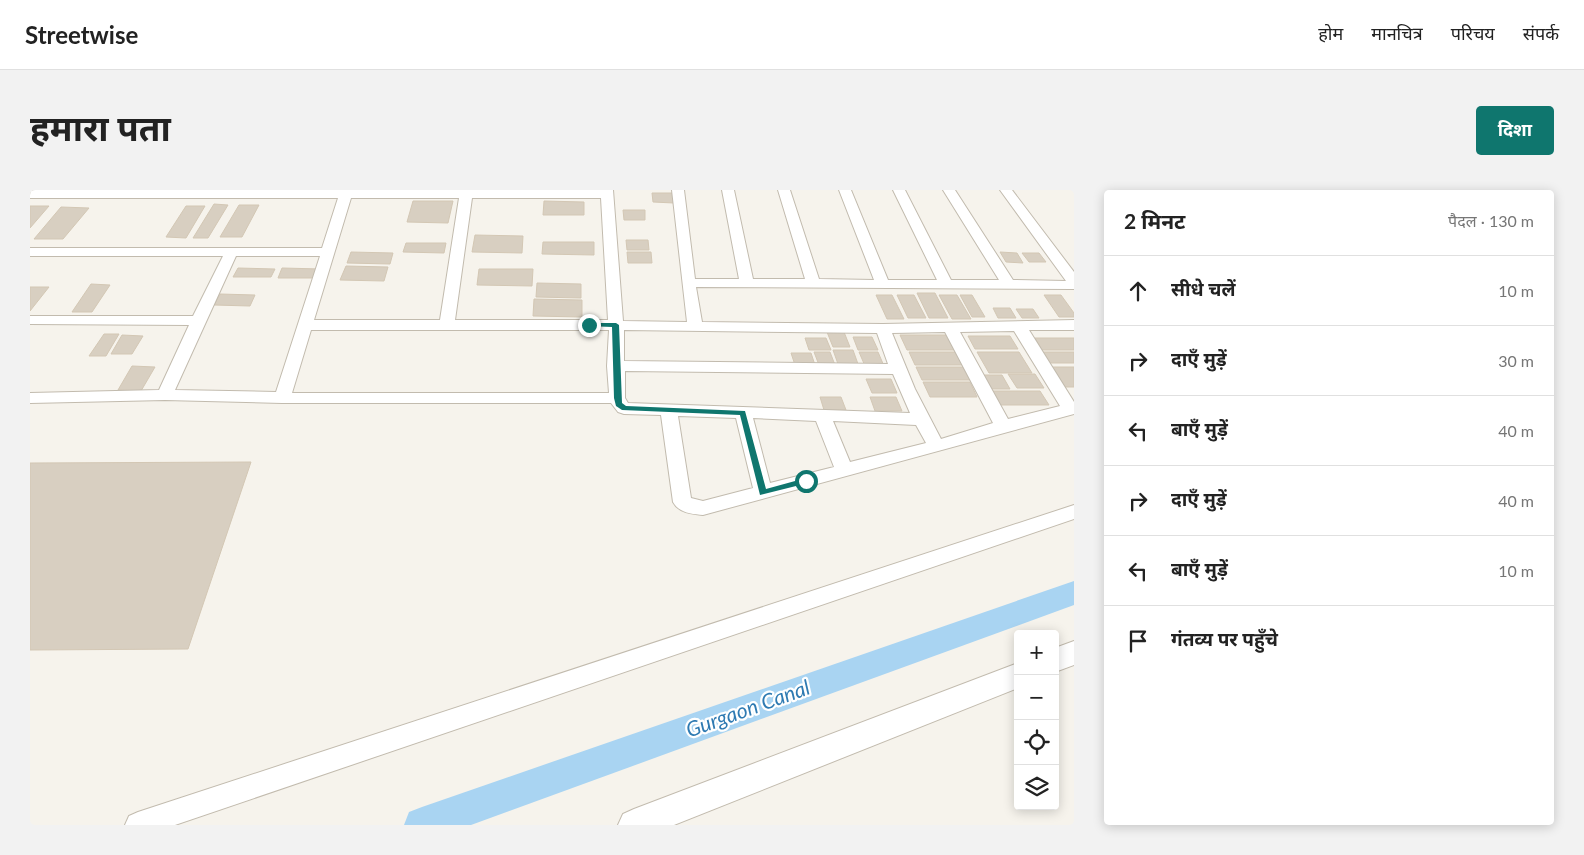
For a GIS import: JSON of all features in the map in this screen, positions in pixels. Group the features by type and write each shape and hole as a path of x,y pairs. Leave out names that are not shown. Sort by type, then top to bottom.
{"street":[{"path":"678,190 688,283 695,326"},
{"path":"728,190 747,283"},
{"path":"784,190 813,284"},
{"path":"845,190 884,284"},
{"path":"899,190 946,285"},
{"path":"949,190 1009,285"},
{"path":"1006,190 1074,283"},
{"path":"30,194 239,192 466,194 607,192 616,325 617,398 619,404 624,408 920,419"},
{"path":"282,398 347,192"},
{"path":"447,325 466,194"},
{"path":"165,395 232,251"},
{"path":"30,252 328,252"},
{"path":"688,283 946,285 1074,283"},
{"path":"30,320 198,321"},
{"path":"306,325 616,325 883,328 1074,325"},
{"path":"668,410 682,502 685,505 703,508 845,472 1072,408 1019,326"},
{"path":"883,328 897,369 920,419 937,446"},
{"path":"950,328 1003,426"},
{"path":"616,366 897,369"},
{"path":"30,398 165,395 282,398 617,398"},
{"path":"743,412 763,493"},
{"path":"822,415 845,472"},
{"path":"138,825 1074,512"},
{"path":"1059,659 1074,653"},
{"path":"634,825 1014,677"}],"building":[{"path":"652,193 673,193 674,203 653,202"},
{"path":"413,201 453,201 448,223 407,222"},
{"path":"544,201 584,202 584,215 543,215"},
{"path":"214,204 228,205 208,238 193,238"},
{"path":"239,205 259,205 242,237 220,237"},
{"path":"30,206 49,206 30,228"},
{"path":"186,206 205,206 186,238 166,237"},
{"path":"61,207 89,208 63,239 34,239"},
{"path":"623,210 645,210 645,220 624,220"},
{"path":"475,235 523,236 522,253 472,252"},
{"path":"626,240 648,240 649,250 627,250"},
{"path":"543,242 594,242 594,255 542,254"},
{"path":"406,243 446,243 444,253 403,252"},
{"path":"351,252 393,253 390,264 347,263"},
{"path":"627,252 651,252 652,263 628,263"},
{"path":"1000,252 1017,253 1023,263 1006,262"},
{"path":"1022,253 1039,253 1046,262 1029,262"},
{"path":"346,266 388,267 384,281 340,280"},
{"path":"238,268 275,269 271,277 233,277"},
{"path":"282,268 321,269 317,278 278,278"},
{"path":"479,269 533,269 532,286 477,285"},
{"path":"537,283 581,284 581,298 536,297"},
{"path":"91,284 110,285 92,312 72,312"},
{"path":"30,287 49,287 30,311"},
{"path":"917,293 935,293 948,318 929,318"},
{"path":"220,294 255,295 250,306 214,305"},
{"path":"876,295 892,295 904,319 887,319"},
{"path":"897,295 914,295 926,318 908,318"},
{"path":"939,295 957,295 971,319 952,319"},
{"path":"960,295 972,295 985,317 972,317"},
{"path":"1044,295 1061,295 1074,313 1074,317 1059,317"},
{"path":"534,299 582,300 582,317 533,316"},
{"path":"993,308 1010,308 1016,318 998,318"},
{"path":"1016,309 1033,309 1039,318 1022,318"},
{"path":"827,332 844,332 850,347 833,347"},
{"path":"104,334 119,334 106,356 89,356"},
{"path":"122,335 143,336 132,354 111,354"},
{"path":"900,335 949,335 956,350 907,350"},
{"path":"968,336 1010,336 1018,349 975,349"},
{"path":"853,337 872,337 878,350 858,350"},
{"path":"805,338 826,338 831,350 809,350"},
{"path":"1035,338 1074,338 1074,350 1042,350"},
{"path":"833,350 853,350 858,364 838,364"},
{"path":"814,352 830,352 835,365 819,365"},
{"path":"859,352 878,352 884,366 865,366"},
{"path":"909,352 956,352 962,365 915,365"},
{"path":"977,352 1019,352 1032,373 989,373"},
{"path":"1040,352 1074,352 1074,363 1048,363"},
{"path":"791,353 811,353 815,365 795,365"},
{"path":"132,366 155,367 141,391 118,390"},
{"path":"916,367 963,367 970,380 922,380"},
{"path":"1048,367 1074,367 1074,387 1061,387"},
{"path":"1008,374 1035,374 1044,388 1017,388"},
{"path":"980,375 1002,375 1010,389 988,389"},
{"path":"866,379 891,379 897,393 872,393"},
{"path":"923,382 970,382 977,397 930,397"},
{"path":"990,391 1040,391 1049,405 998,405"},
{"path":"820,397 841,397 846,410 824,410"},
{"path":"870,397 896,397 902,411 875,411"},
{"path":"251,462 188,649 30,650 30,463"}],"waterway":[{"name":"Gurgaon Canal","path":"422,825 1074,593"}],"route":[{"path":"589,325 616,325 617,398 619,404 624,408 743,412 763,493 806,481"}]}
